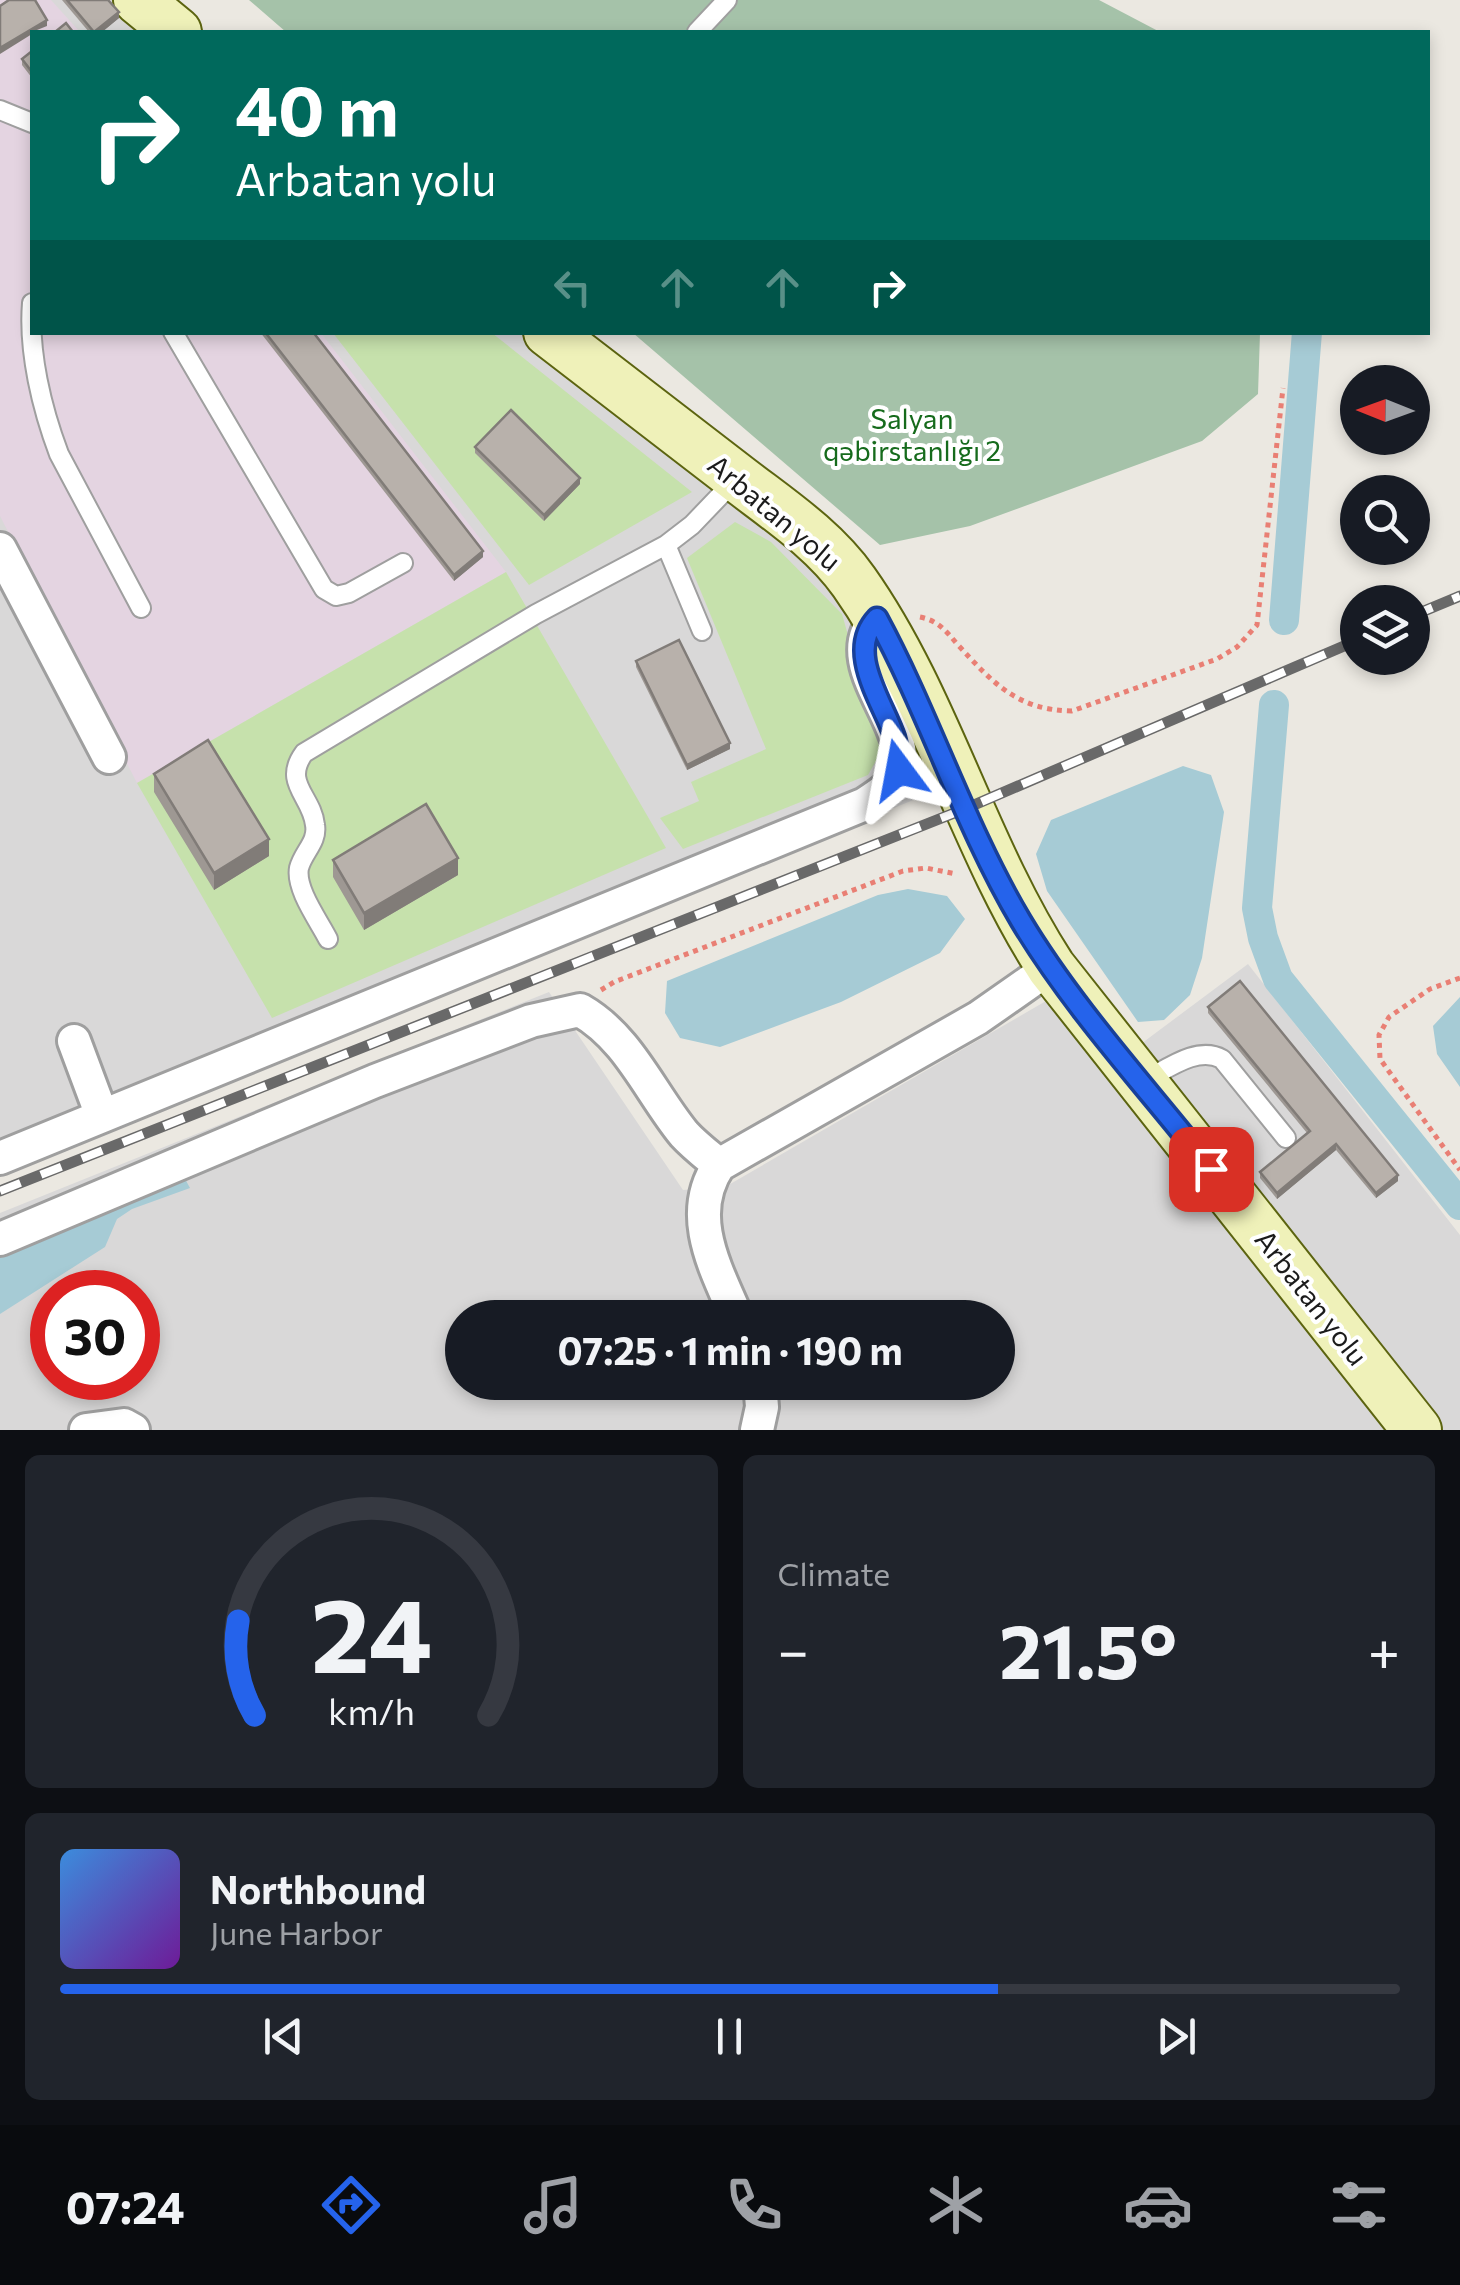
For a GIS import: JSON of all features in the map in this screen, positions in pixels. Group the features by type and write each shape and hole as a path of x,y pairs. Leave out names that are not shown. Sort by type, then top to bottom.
{"main road":[{"path":"138,0 172,30"},
{"name":"Arbatan yolu","path":"552,335 806,531 852,580 877,618 921,703 1020,920 1051,967 1417,1430"}],"street":[{"path":"0,549 109,757"},
{"path":"0,1158 865,804 887,790 899,770 896,742 865,656 870,626 877,618"},
{"path":"729,1300 708,1249 703,1209 706,1184 718,1166 978,1018 1051,967"},
{"path":"0,1239 375,1081 532,1021 580,1010 598,1020 635,1060 687,1137 718,1166"},
{"path":"74,1041 102,1116"},
{"path":"757,1430 761,1400"},
{"path":"86,1430 124,1425 134,1430"}],"lane":[{"path":"698,30 727,0"},
{"path":"0,110 30,122"},
{"path":"32,335 49,428 59,454 141,608"},
{"path":"174,335 324,589 336,596 349,593 402,564"},
{"path":"328,940 302,886 299,868 316,830 296,781 295,765 304,753 536,614 666,545 737,478"},
{"path":"666,545 702,632"},
{"path":"1142,1082 1198,1054 1210,1052 1222,1059 1286,1138"}],"path":[{"path":"877,618 908,615 935,620 986,676 1020,702 1047,710 1072,711 1238,648 1257,625 1283,388"},
{"path":"580,1010 592,996 614,982 879,878 926,868 963,878"},
{"path":"1460,978 1430,989 1389,1017 1379,1035 1380,1059 1460,1170"}],"shaded area":[{"path":"0,0 119,0 156,30 30,30 30,335 529,335 828,576 940,789 0,1176"},
{"path":"0,0 51,0 78,30 30,30 30,335 323,335 506,572 137,783 0,516"},
{"path":"1248,964 1460,1235 1460,1430 0,1430 0,1213 549,992 683,1190 725,1187 1046,1001 1102,1073"}],"green space":[{"path":"249,0 1099,0 1156,30 284,30"},
{"path":"335,335 495,335 692,492 529,585"},
{"name":"Salyan qəbirstanlığı 2","path":"635,335 1260,335 1258,394 1202,441 970,526 880,545"},
{"path":"735,522 771,542 842,614 881,752 868,775 683,849 660,818 699,801 691,782 766,749 687,558"},
{"path":"506,572 666,848 272,1018 137,783"}],"water":[{"path":"1183,766 1211,775 1224,812 1202,958 1190,995 1164,1020 1138,1022 1047,891 1036,854 1051,820"},
{"path":"908,889 947,896 965,919 940,953 841,1002 720,1047 680,1038 665,1013 667,981 878,895"},
{"path":"1460,997 1460,1087 1437,1054 1433,1026"},
{"path":"184,1177 190,1188 132,1209 117,1219 105,1247 69,1270 30,1270 30,1295 0,1314 0,1252"}],"building":[{"path":"9,0 35,0 47,20 0,48 0,6"},
{"path":"67,0 108,0 119,12 92,30"},
{"path":"30,53 30,69 22,59"},
{"path":"267,335 315,335 483,551 454,575"},
{"path":"511,410 580,478 544,515 475,447"},
{"path":"679,640 730,743 687,765 636,661"},
{"path":"208,740 269,839 214,873 154,774"},
{"path":"426,804 458,858 364,913 333,860"},
{"path":"1240,981 1398,1175 1376,1193 1336,1144 1277,1193 1260,1172 1310,1131 1208,1007"}],"waterway":[{"path":"1284,620 1307,335"},
{"path":"1274,705 1257,908 1278,979 1460,1205"}],"railway":[{"path":"1430,608 1460,596"},
{"path":"0,1191 967,808 1340,648"}],"route":[{"path":"899,770 896,742 865,656 870,626 877,618 921,703 1020,920 1051,967 1211,1169"}]}
